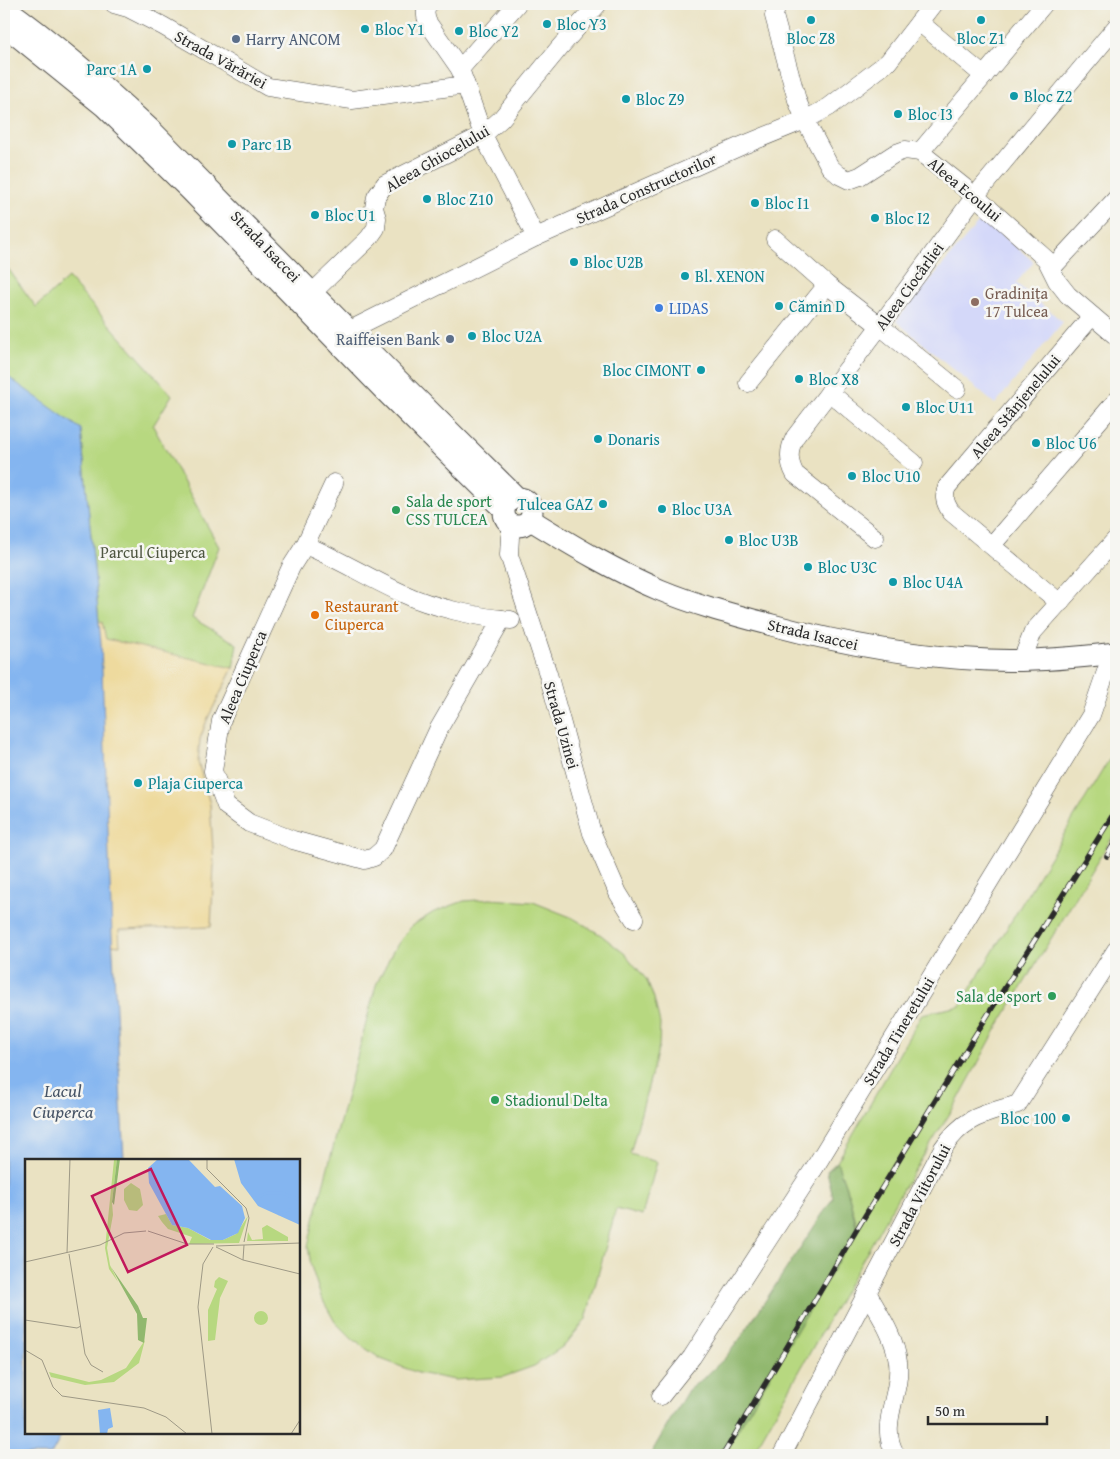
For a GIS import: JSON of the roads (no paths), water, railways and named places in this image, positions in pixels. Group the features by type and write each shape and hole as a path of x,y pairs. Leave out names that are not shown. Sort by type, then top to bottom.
{"main road":[{"name":"Strada Isaccei","path":"4,6 120,101 202,181 312,293 340,334"},
{"name":"Strada Isaccei","path":"4,25 104,106 340,334 516,513 611,568 662,590 754,620 815,636 888,650 940,657 1022,660 1114,654"}],"street":[{"path":"4,6 17,4"},
{"name":"Strada Vărăriei","path":"114,4 128,8 163,26 268,87 352,100 463,77"},
{"path":"429,4 426,7 425,16 428,23 463,77 483,135 536,237"},
{"path":"463,77 517,4"},
{"name":"Aleea Ghiocelului","path":"312,293 362,245 376,228 377,218 374,208 376,197 384,184 483,135 500,120 598,4"},
{"path":"777,4 774,16 797,100 805,120"},
{"name":"Strada Constructorilor","path":"340,334 536,237 741,146 805,120 829,107 888,62 933,4"},
{"path":"920,152 1044,4"},
{"path":"919,22 984,76"},
{"name":"Aleea Ciocârliei","path":"875,538 795,474 790,465 790,446 795,436 880,326 975,196 1116,27"},
{"name":"Aleea Ecoului","path":"805,120 830,167 839,175 849,180 860,176 894,154 905,150 920,152 975,196 1046,258 1057,281 1068,295 1116,336"},
{"path":"1052,268 1116,198"},
{"path":"775,239 827,285 957,389"},
{"path":"748,384 827,285"},
{"name":"Aleea Stânjenelului","path":"992,545 951,512 944,499 944,493 947,487 1092,316"},
{"path":"829,392 914,463"},
{"path":"1060,603 992,545 1116,401"},
{"name":"Aleea Ciuperca","path":"334,483 305,545 291,567 221,721 212,771 226,806 249,823 293,840 365,860 374,857 383,849 438,730 502,619"},
{"name":"Strada Uzinei","path":"516,513 510,556 529,620 548,674 592,833 618,893 634,919"},
{"path":"1022,660 1033,632 1116,539"},
{"path":"305,545 334,557 405,595 424,602 502,619 529,620"},
{"name":"Strada Tineretului","path":"661,1396 692,1357 818,1161 1086,724 1114,654"},
{"name":"Strada Viitorului","path":"782,1455 943,1148 953,1133 973,1118 1018,1104 1116,950"},
{"path":"867,1292 892,1340 898,1362 898,1378 888,1420 889,1439 896,1455"}],"water":[{"name":"Lacul Ciuperca","path":"4,374 81,429 101,643 112,935 124,1159 25,1159 25,1434 62,1434 51,1455 4,1455"}],"railway":[{"path":"723,1455 857,1229 1116,810"},
{"path":"1107,856 1116,840"}],"place":[{"name":"Bloc Z8","path":"811,20"},
{"name":"Bloc Z1","path":"981,20"},
{"name":"Bloc Y3","path":"547,24"},
{"name":"Bloc Y1","path":"365,29"},
{"name":"Bloc Y2","path":"459,31"},
{"name":"Harry ANCOM","path":"236,39"},
{"name":"Parc 1A","path":"147,69"},
{"name":"Bloc Z2","path":"1014,96"},
{"name":"Bloc Z9","path":"626,99"},
{"name":"Bloc I3","path":"898,114"},
{"name":"Parc 1B","path":"232,144"},
{"name":"Bloc Z10","path":"427,199"},
{"name":"Bloc I1","path":"755,203"},
{"name":"Bloc U1","path":"315,215"},
{"name":"Bloc I2","path":"875,218"},
{"name":"Bloc U2B","path":"574,262"},
{"name":"Bl. XENON","path":"685,276"},
{"name":"Gradinița 17 Tulcea","path":"975,302"},
{"name":"Cămin D","path":"779,306"},
{"name":"LIDAS","path":"659,308"},
{"name":"Bloc U2A","path":"472,336"},
{"name":"Raiffeisen Bank","path":"450,339"},
{"name":"Bloc CIMONT","path":"701,370"},
{"name":"Bloc X8","path":"799,379"},
{"name":"Bloc U11","path":"906,407"},
{"name":"Donaris","path":"598,439"},
{"name":"Bloc U6","path":"1036,443"},
{"name":"Bloc U10","path":"852,476"},
{"name":"Tulcea GAZ","path":"603,504"},
{"name":"Bloc U3A","path":"662,509"},
{"name":"Sala de sport CSS TULCEA","path":"396,510"},
{"name":"Bloc U3B","path":"729,540"},
{"name":"Bloc U3C","path":"808,567"},
{"name":"Bloc U4A","path":"893,582"},
{"name":"Restaurant Ciuperca","path":"315,615"},
{"name":"Plaja Ciuperca","path":"138,783"},
{"name":"Sala de sport","path":"1052,996"},
{"name":"Stadionul Delta","path":"495,1100"},
{"name":"Bloc 100","path":"1066,1118"}],"park label":[{"name":"Parcul Ciuperca","path":"153,552"}]}
